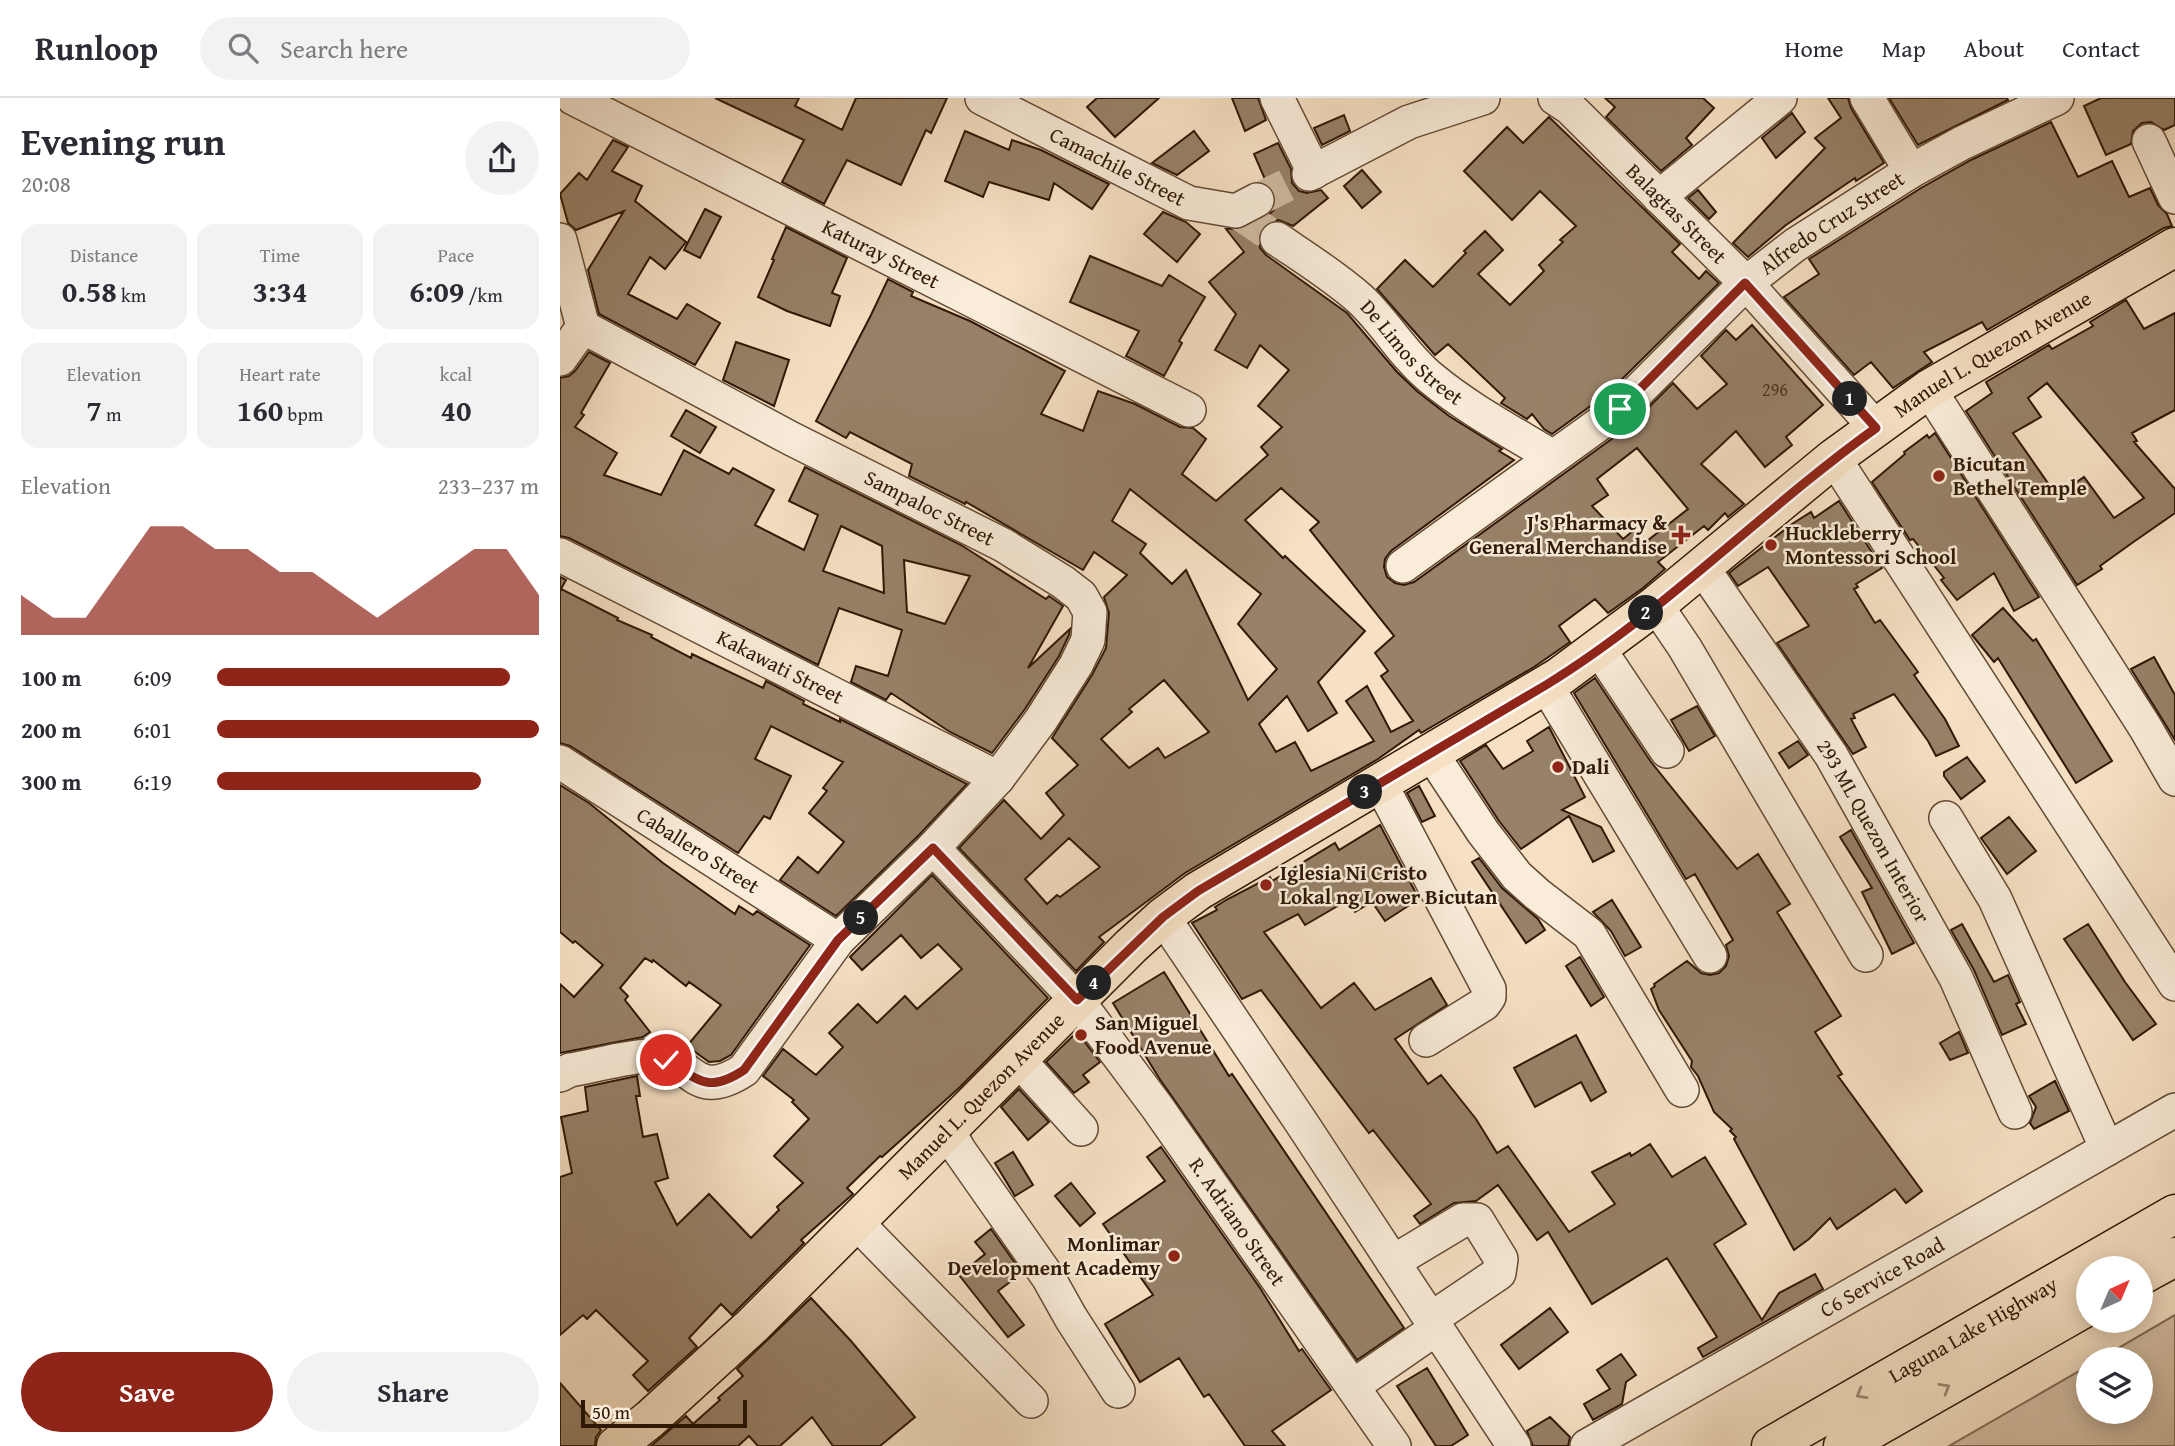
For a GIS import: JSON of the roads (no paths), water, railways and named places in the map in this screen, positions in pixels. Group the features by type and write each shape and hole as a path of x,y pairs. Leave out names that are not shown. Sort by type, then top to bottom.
{"main road":[{"name":"Manuel L. Quezon Avenue","path":"616,1446 650,1419 752,1326 1163,917 1198,891 1546,685 1656,605 1834,458 1929,389 2175,247"},
{"name":"Laguna Lake Highway","path":"1770,1446 2175,1214"},
{"path":"2153,1269 2175,1257"},
{"name":"Laguna Lake Highway","path":"1843,1446 2076,1313"}],"street":[{"name":"Katuray Street","path":"573,98 1189,410"},
{"name":"Camachile Street","path":"982,98 1189,203 1245,208"},
{"path":"1277,98 1311,173 1409,122 1483,98"},
{"name":"Balagtas Street","path":"1555,98 1570,108 1745,283 1876,428"},
{"path":"1659,197 1780,98"},
{"path":"1867,98 1911,172"},
{"name":"Alfredo Cruz Street","path":"1403,566 1620,409 1745,283 1795,245 1911,172 1973,138 2057,98"},
{"path":"2149,141 2175,197"},
{"name":"De Limos Street","path":"1277,239 1360,299 1391,332 1404,352 1432,379 1487,417 1553,457"},
{"path":"560,240 583,327 560,359"},
{"name":"Sampaloc Street","path":"560,1075 570,1070 649,1056 666,1060 711,1084 723,1082 744,1070 838,940 933,848 998,778 1041,720 1076,665 1088,640 1090,612 1081,596 1063,582 1003,545 790,438 583,327"},
{"path":"1929,389 2145,727 2175,779"},
{"path":"1834,458 2175,984"},
{"name":"Kakawati Street","path":"560,555 998,778"},
{"name":"293 ML Quezon Interior","path":"1703,566 1831,755 1956,978 2015,1112"},
{"path":"1656,605 1685,648 1866,956"},
{"path":"1599,649 1667,751"},
{"path":"1546,685 1710,956"},
{"path":"1431,753 1483,832 1517,876 1589,934 1682,1090"},
{"name":"Caballero Street","path":"560,762 838,940"},
{"path":"1380,783 1489,989 1489,997 1484,1004 1426,1040"},
{"path":"1946,818 1996,899 2107,1149"},
{"name":"R. Adriano Street","path":"933,848 1077,1000 1157,1107 1394,1446"},
{"path":"1163,917 1514,1446"},
{"path":"1018,1059 1081,1129"},
{"name":"C6 Service Road","path":"1587,1446 2175,1110"},
{"path":"947,1129 1053,1284 1071,1318 1118,1391"},
{"path":"1353,1386 1499,1273 1501,1259 1477,1220 1463,1220 1393,1262"},
{"path":"856,1222 1031,1401"}],"tunnel":[{"path":"1257,200 1309,174"},
{"path":"1240,214 1277,239"}],"place":[{"name":"Bicutan Bethel Temple","path":"1939,476"},
{"name":"J's Pharmacy & General Merchandise","path":"1681,535"},
{"name":"Huckleberry Montessori School","path":"1771,545"},
{"name":"Dali","path":"1558,767"},
{"name":"Iglesia Ni Cristo Lokal ng Lower Bicutan","path":"1266,885"},
{"name":"San Miguel Food Avenue","path":"1081,1035"},
{"name":"Monlimar Development Academy","path":"1174,1256"}]}
